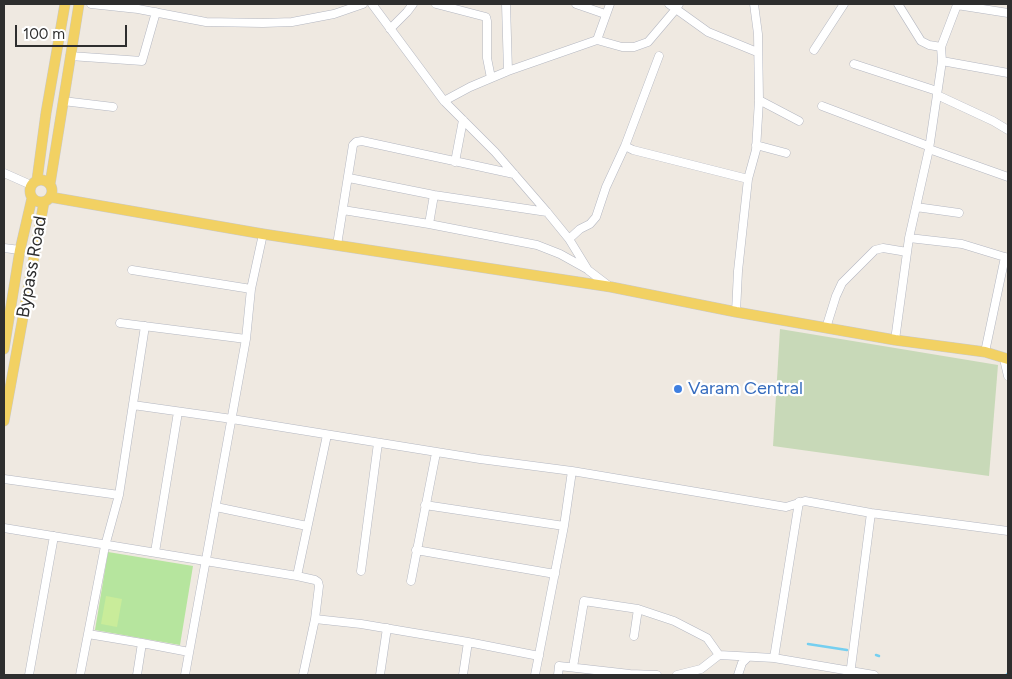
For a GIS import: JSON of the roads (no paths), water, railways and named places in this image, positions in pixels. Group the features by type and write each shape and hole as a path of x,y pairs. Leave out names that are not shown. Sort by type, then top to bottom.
{"main road":[{"path":"65,4 34,182 30,192 32,198 37,202 47,199 611,287 736,312 895,340 985,352 1006,359"},
{"path":"47,199 52,190 50,184 79,4"},
{"path":"34,182 44,180 50,184"},
{"name":"Bypass Road","path":"4,349 20,250 32,198"},
{"name":"Bypass Road","path":"4,421 47,199"}],"street":[{"path":"91,4 156,12 206,22 263,23 292,22 334,14 363,4"},
{"path":"372,4 444,101 548,212 588,270"},
{"path":"390,29 407,12 412,4"},
{"path":"436,4 486,17 487,58 491,78"},
{"path":"506,4 508,71"},
{"path":"576,4 605,14"},
{"path":"597,40 610,4"},
{"path":"669,4 678,6 708,32 757,52"},
{"path":"736,312 738,271 748,179 756,145 759,100 758,34 754,4"},
{"path":"814,50 844,4"},
{"path":"898,4 921,41 929,45 941,47"},
{"path":"895,340 909,238 937,93 942,61 941,47 957,4 1008,13"},
{"path":"444,101 508,71 597,40 622,47 634,47 648,42 678,6"},
{"path":"70,56 142,61 156,12"},
{"path":"569,240 596,217 606,187 625,146 659,56"},
{"path":"942,61 1008,73"},
{"path":"854,64 937,93 1008,130"},
{"path":"759,100 799,121"},
{"path":"63,101 113,107"},
{"path":"822,106 1008,178"},
{"path":"455,162 463,120"},
{"path":"337,244 353,146 356,142 514,174"},
{"path":"756,145 786,153"},
{"path":"625,146 633,150 748,179"},
{"path":"4,173 34,182"},
{"path":"349,178 434,195 548,212"},
{"path":"429,224 434,195"},
{"path":"916,207 959,213"},
{"path":"343,210 429,224 545,247 588,270 611,287"},
{"path":"185,675 246,339 251,289 263,234"},
{"path":"909,238 962,244 1007,258 985,352"},
{"path":"4,248 20,250"},
{"path":"826,328 842,283 875,250 882,248 907,252"},
{"path":"132,270 251,289"},
{"path":"120,324 246,339"},
{"path":"80,675 105,546 119,495 145,326"},
{"path":"1006,359 1008,376"},
{"path":"133,405 327,434 436,453 572,471 786,507 805,501 871,513 1008,531"},
{"path":"155,552 178,412"},
{"path":"297,576 306,526 327,434"},
{"path":"360,571 378,443"},
{"path":"411,581 436,453"},
{"path":"534,675 564,526 572,471"},
{"path":"4,479 119,495"},
{"path":"774,658 799,502"},
{"path":"425,505 564,526"},
{"path":"216,507 306,526"},
{"path":"851,673 871,513"},
{"path":"4,528 315,580 320,586 303,675"},
{"path":"29,675 54,536"},
{"path":"416,550 555,574"},
{"path":"573,667 584,601 638,609 674,620 707,638 719,655"},
{"path":"634,636 638,609"},
{"path":"315,619 387,628 539,656"},
{"path":"380,675 387,628"},
{"path":"88,634 189,652"},
{"path":"463,675 468,642"},
{"path":"137,675 142,643"},
{"path":"677,675 701,669 719,655 774,658 851,673 874,675"},
{"path":"738,675 742,663 748,657"},
{"path":"558,675 560,666 656,675"}],"waterway":[{"path":"808,644 847,650"}],"place":[{"name":"Varam Central","path":"678,389"}]}
